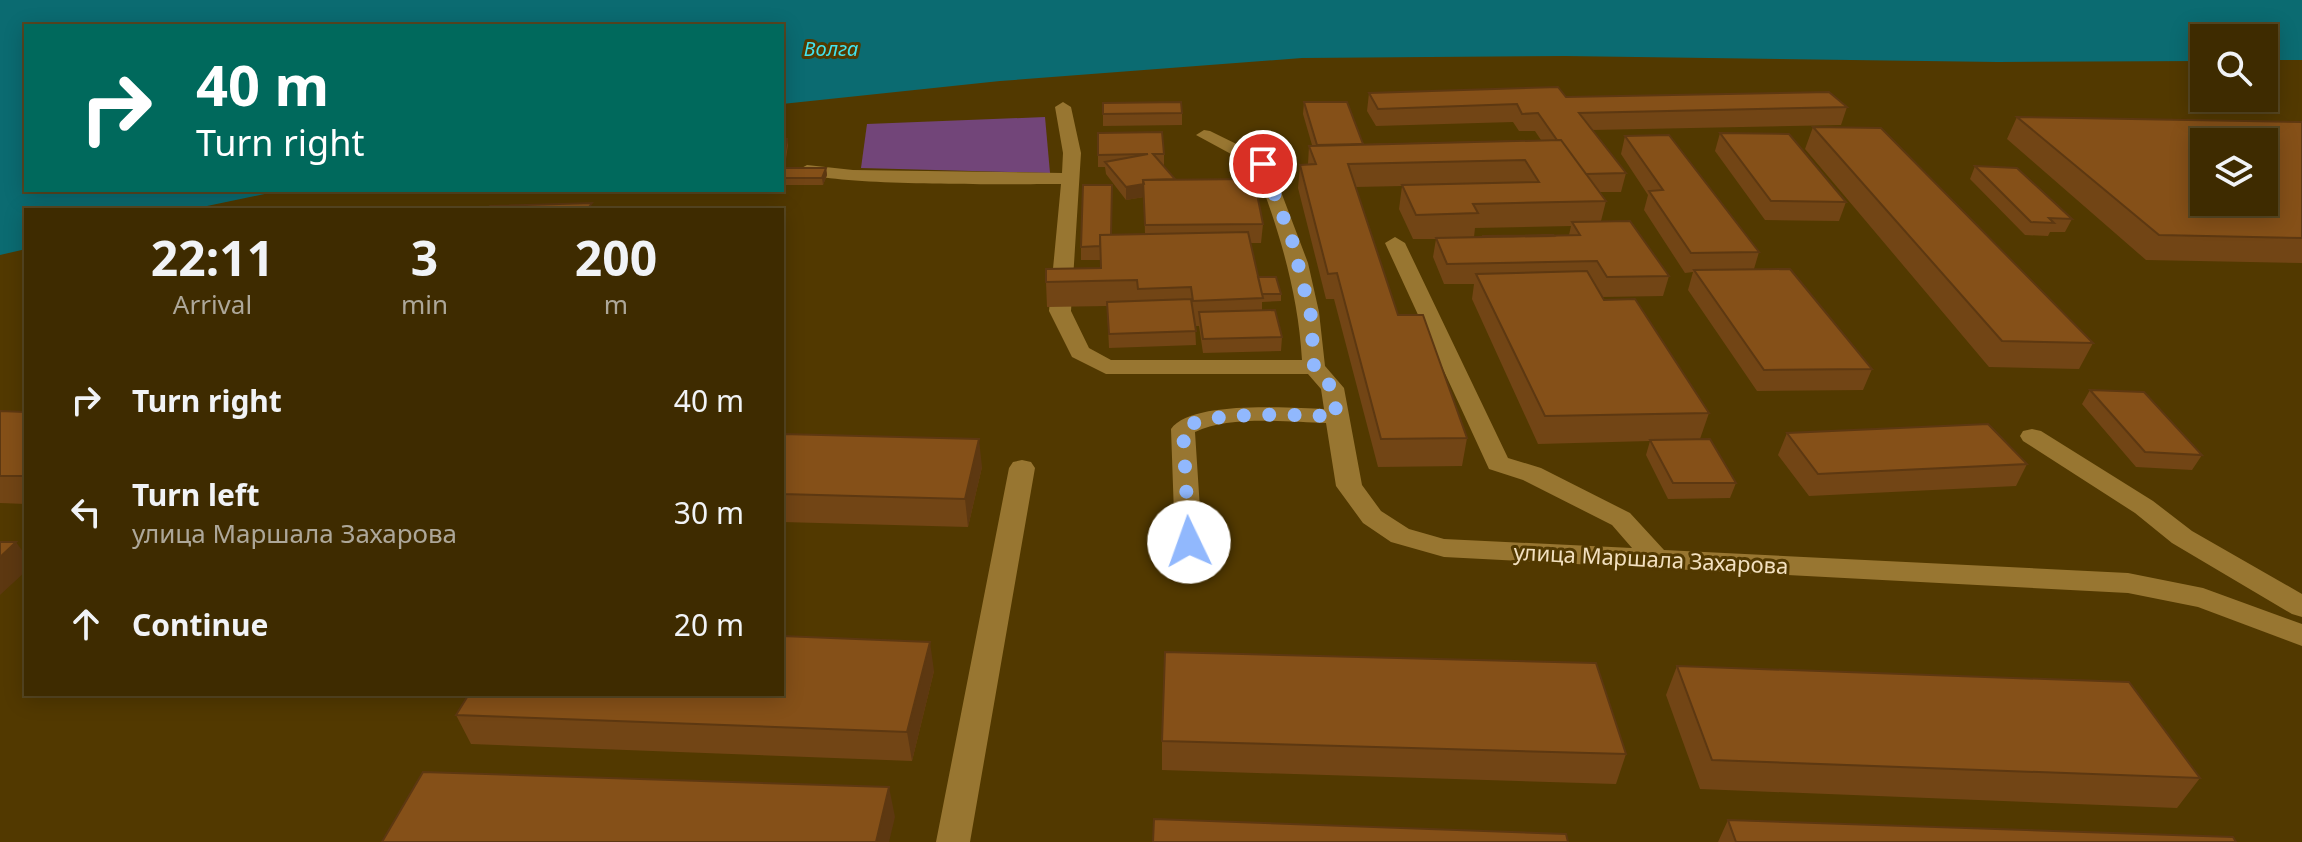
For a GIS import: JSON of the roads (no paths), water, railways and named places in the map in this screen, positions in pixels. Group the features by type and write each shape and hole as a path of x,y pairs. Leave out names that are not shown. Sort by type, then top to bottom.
{"street":[{"path":"1063,107 1072,153 1060,311 1080,352 1106,367 1314,367 1311,316 1292,240 1263,164 1204,135"},
{"path":"807,170 853,175 1070,179"},
{"path":"1395,243 1498,463 1532,474 1621,519 1656,558"},
{"name":"улица Маршала Захарова","path":"1314,367 1332,388 1349,486 1372,517 1400,536 1444,548 2128,583 2203,598 2302,635"},
{"path":"1190,571 1183,429 1191,422 1220,418 1337,416"},
{"path":"2032,436 2144,507 2182,537 2302,607"},
{"path":"953,842 1022,468"}],"water":[{"name":"Волга","path":"0,0 2302,0 2302,60 2278,60 2278,24 2190,24 2190,61 1998,62 1565,56 1302,58 1000,81 784,104 784,24 24,24 24,192 274,192 198,208 24,208 24,249 0,255"}]}
